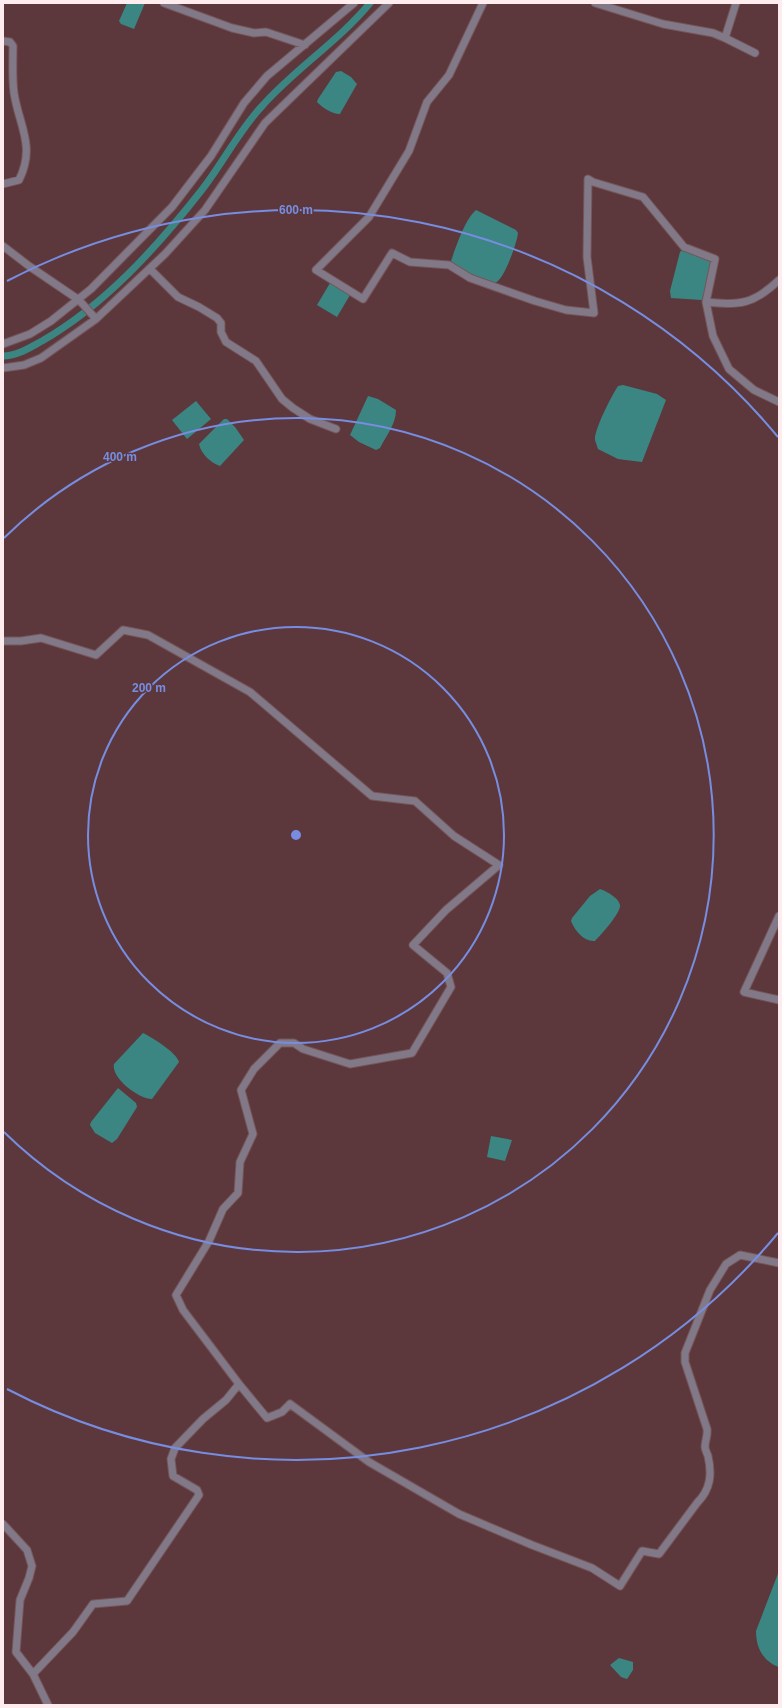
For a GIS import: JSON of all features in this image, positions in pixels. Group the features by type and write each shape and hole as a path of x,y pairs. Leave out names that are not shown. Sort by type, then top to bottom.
{"street":[{"path":"164,3 232,28 254,33 266,32 305,44"},
{"path":"3,344 30,334 51,321 79,300 172,206 211,156 244,103 267,76 354,3"},
{"path":"3,368 24,365 41,358 96,319 150,269 205,210 265,123 389,3"},
{"path":"483,3 448,75 427,102 409,151 369,217 316,270 363,299 392,253 410,262 449,265 470,278 547,305 566,310 594,313 588,257 588,178 593,182 643,197 684,247 715,259 706,302 713,336 729,369 754,390 779,402"},
{"path":"595,3 662,24 713,33 755,53"},
{"path":"725,38 736,3"},
{"path":"3,41 10,42 13,46 14,92 26,138 27,150 25,167 19,180 3,184"},
{"path":"3,246 29,266 79,300 96,319"},
{"path":"150,269 178,297 217,318 221,323 221,332 226,342 256,361 282,399 292,408 310,418 336,429"},
{"path":"706,302 730,305 749,301 762,295 779,280"},
{"path":"3,641 21,642 41,638 96,655 122,630 148,635 250,692 372,796 415,801 454,836 499,865 446,910 412,945 447,973 451,987 412,1053 350,1064 303,1049 294,1043 280,1043 254,1069 241,1090 253,1134 240,1162 238,1193 223,1209 209,1241 176,1295 183,1310 239,1384 267,1418 282,1412 290,1404 369,1462 459,1514 532,1545 592,1568 620,1586 642,1551 658,1554 704,1496 710,1482 708,1456 705,1448 708,1435 707,1429 685,1362 686,1349 710,1290 726,1264 740,1255 779,1263"},
{"path":"779,916 744,992 779,1000"},
{"path":"33,1674 73,1632 94,1604 127,1601 199,1495 197,1490 173,1476 170,1459 175,1448 203,1419 226,1400 239,1384"},
{"path":"3,1524 27,1550 32,1566 20,1600 16,1629 16,1652 33,1674 48,1705"}],"water":[{"path":"127,3 145,3 134,29 121,24 119,21"},
{"path":"341,71 351,77 357,84 340,114 328,110 317,102 336,72"},
{"path":"476,210 516,230 518,233 513,252 506,268 499,280 495,283 465,273 451,261 465,226"},
{"path":"683,249 713,260 702,300 671,298 670,291 680,252"},
{"path":"330,283 350,295 337,317 317,305"},
{"path":"623,385 657,394 666,400 642,462 618,459 598,449 595,440 597,429 608,404 618,386"},
{"path":"368,396 378,399 396,410 396,415 390,430 380,448 376,450 359,442 350,435"},
{"path":"196,401 211,419 187,439 172,420"},
{"path":"224,419 227,419 235,427 244,440 220,466 207,458 199,444"},
{"path":"600,889 615,897 620,905 614,918 602,934 595,941 591,941 580,935 571,921 590,896"},
{"path":"143,1033 174,1054 179,1062 152,1099 140,1096 133,1092 121,1081 114,1070 114,1064"},
{"path":"118,1088 136,1103 137,1107 117,1139 112,1143 95,1133 90,1125"},
{"path":"491,1136 512,1140 505,1161 487,1157"},
{"path":"779,1571 779,1667 769,1661 762,1653 757,1643 756,1631"},
{"path":"619,1658 633,1662 633,1670 627,1679 621,1677 610,1665"}],"waterway":[{"path":"3,356 13,355 23,351 65,327 129,274 148,254 201,191 254,115 289,79 345,30 370,3"}]}
